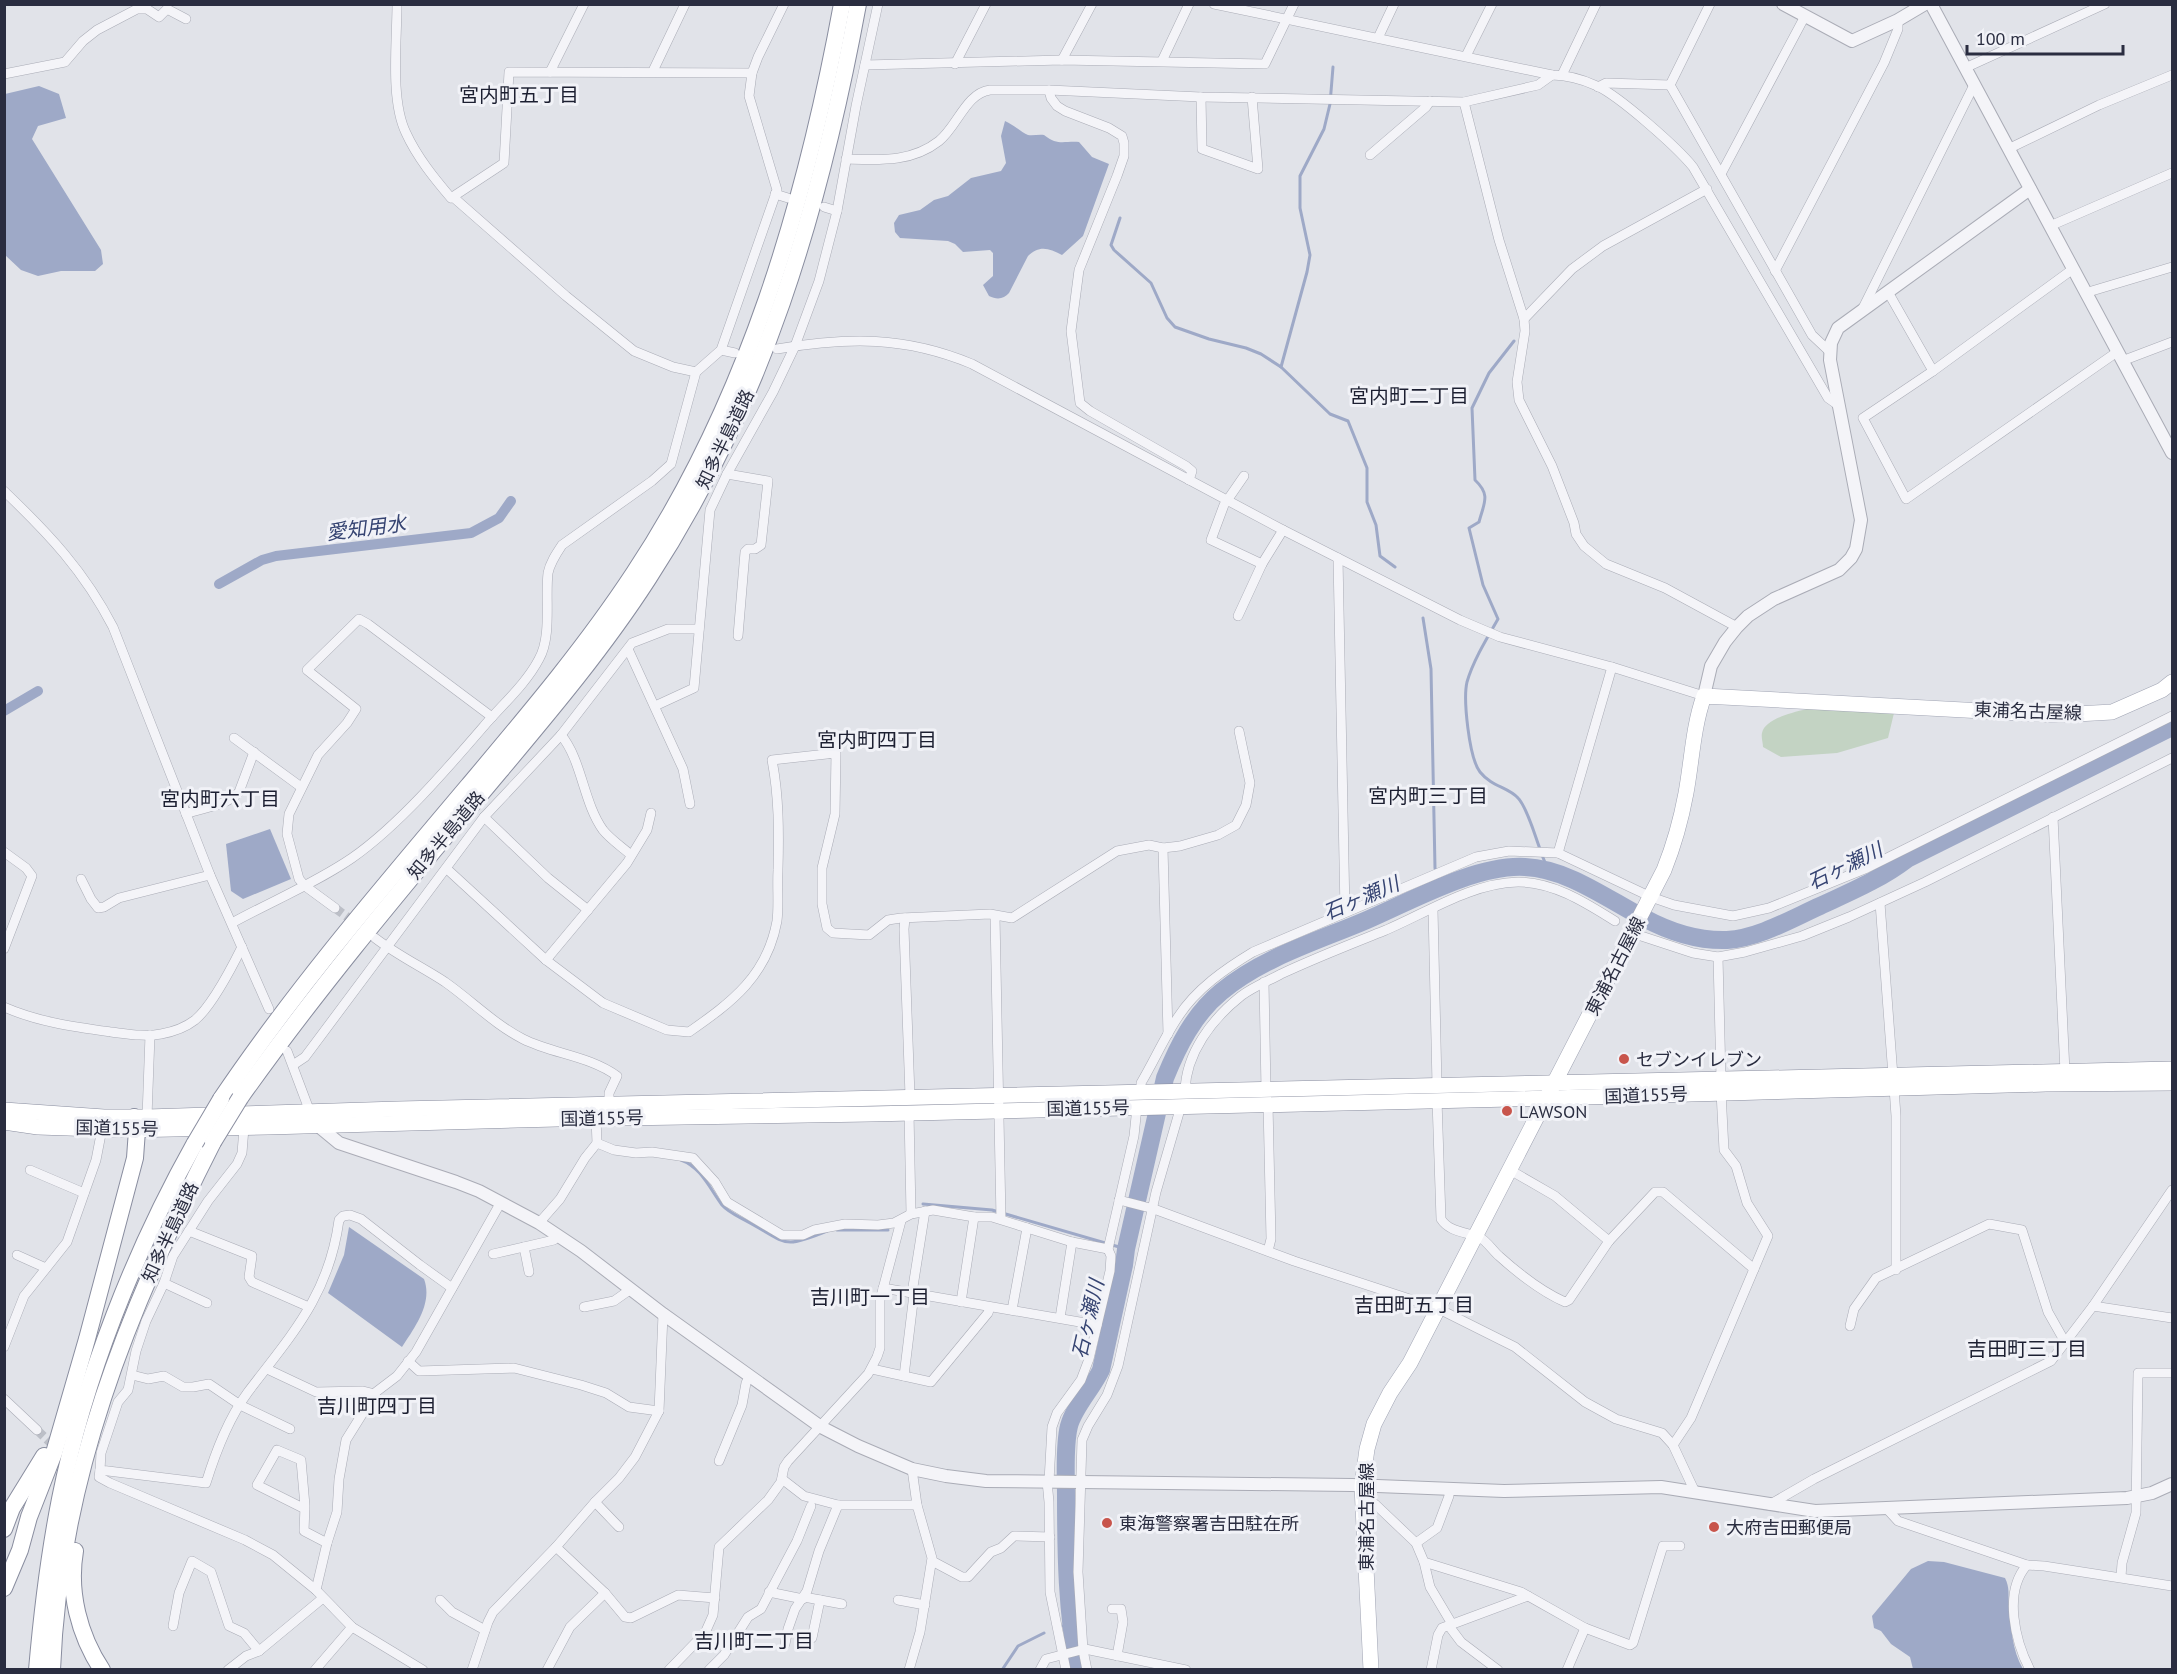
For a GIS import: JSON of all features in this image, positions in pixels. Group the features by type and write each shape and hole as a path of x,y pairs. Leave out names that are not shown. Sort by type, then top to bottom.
{"highway":[{"name":"知多半島道路","path":"37,1670 50,1557 65,1474 89,1389 111,1326 160,1210 195,1143 251,1055 340,939 538,703 599,624 667,519 700,459 729,398 761,317 782,255 816,131 842,4"},
{"name":"知多半島道路","path":"52,1670 57,1607 65,1551 102,1395 139,1298 175,1216 213,1142 240,1098 306,1007 566,692 636,598 681,527 744,403 787,293 821,176 858,4"},
{"path":"4,1529 12,1508 46,1454 136,1123"},
{"path":"4,1588 20,1550 29,1517 54,1453 87,1339 135,1158 136,1123"},
{"path":"90,1441 93,1463 74,1555 74,1576 80,1625 93,1656 102,1670"},
{"path":"27,1670 29,1635 44,1538 50,1511 65,1474"}],"main road":[{"name":"東浦名古屋線","path":"1371,1670 1363,1493 1366,1449 1374,1424 1390,1393 1410,1363 1664,870 1679,829 1697,717 1704,696 2059,715 2112,712 2162,690 2172,682"},
{"name":"国道155号","path":"1893,1082 2065,1072 2172,1069"},
{"name":"国道155号","path":"4,1122 38,1127 102,1129 136,1123 314,1118 609,1104 910,1096 999,1102 1141,1100 1437,1093 1554,1083 1721,1085 1893,1082 2172,1083"},
{"name":"国道155号","path":"1437,1093 1547,1098 1721,1085"},
{"name":"国道155号","path":"4,1110 104,1117 136,1123 244,1128 314,1118 417,1124 909,1112 999,1102"}],"street":[{"path":"397,4 397,93 400,117 406,134 432,175 451,198 453,197 566,296 634,351 673,367 696,372"},
{"path":"550,72 584,4"},
{"path":"653,71 685,4"},
{"path":"232,923 305,886 363,850 407,810 534,668 544,648 548,572 553,558 562,545 652,482 671,464 696,372 721,350 777,190 749,96 752,73 758,57 784,4"},
{"path":"955,64 986,4"},
{"path":"1062,60 1092,4"},
{"path":"1162,61 1189,4"},
{"path":"1214,4 1557,75 1598,87 1625,106 1684,156 1707,189 1828,398 1838,405"},
{"path":"865,64 955,64 1062,60 1265,64 1294,4"},
{"path":"1378,38 1394,4"},
{"path":"1466,56 1492,4"},
{"path":"846,159 897,159 928,148 941,140 974,98 985,91 1050,90 1201,97 1464,102 1538,84 1557,75 1596,4"},
{"path":"1670,85 1710,4"},
{"path":"1783,4 1852,41 1898,20 1925,4"},
{"path":"1931,4 2172,453"},
{"path":"1965,68 2105,4"},
{"path":"655,706 694,688 710,510 795,346 819,281 837,211 865,64 880,5"},
{"path":"4,74 65,62 83,41 97,30 137,9 147,9 159,17 167,9 186,19"},
{"path":"1720,174 1805,16"},
{"path":"1775,271 1884,63 1898,29 1898,20"},
{"path":"453,197 504,163 509,72 752,73"},
{"path":"2008,149 2099,105 2172,75"},
{"path":"1598,87 1606,83 1670,85"},
{"path":"1670,85 1812,335 1829,351"},
{"path":"1862,310 1974,85"},
{"path":"1050,90 1051,98 1058,106 1065,111 1109,128 1122,136 1124,143 1124,156 1117,176 1079,270 1071,331 1080,403 1186,466 1192,471 1189,480"},
{"path":"1201,97 1202,149 1258,169 1252,97"},
{"path":"1370,154 1426,107 1430,101"},
{"path":"1464,102 1499,240 1524,319 1525,331 1517,392 1552,466 1576,534 1584,546 1606,564 1665,588 1737,627"},
{"path":"2050,226 2172,173"},
{"path":"1524,319 1572,269 1604,246 1707,189"},
{"path":"777,349 883,341 913,345 947,354 972,364 1283,530 1460,621 1500,637 1612,667 1704,696 1711,666 1737,627 1762,606 1839,570 1856,549 1861,520 1829,351 1838,328 2030,189"},
{"path":"775,194 788,198"},
{"path":"824,207 837,211"},
{"path":"2085,292 2172,267"},
{"path":"2073,269 1933,371 1863,418 1906,499 2119,357 2172,342"},
{"path":"1888,292 1933,371"},
{"path":"721,350 735,353"},
{"path":"727,474 768,481 761,545 746,552 738,636"},
{"path":"1244,476 1228,500 1211,540 1262,564"},
{"path":"4,491 52,537 86,580 103,607 113,627 210,875 269,1009"},
{"path":"1238,616 1262,564 1283,530"},
{"path":"1338,558 1345,912"},
{"path":"335,908 299,879 287,834 289,813 318,755 347,723 356,709 307,670 359,619 369,624 492,717"},
{"path":"293,1065 305,1058 484,818 561,735 632,643 668,629 699,629"},
{"path":"628,649 683,769 690,804"},
{"path":"1558,853 1612,667"},
{"path":"1066,1670 1050,1592 1048,1481 1050,1440 1054,1419 1081,1380 1089,1359 1111,1262 1108,1249 1134,1136 1141,1100 1141,1083 1179,1015 1191,1001 1233,964 1253,952 1476,857 1509,851 1558,853 1650,899 1674,905 1733,916 1769,908 1867,868 2172,716"},
{"path":"447,869 546,960 603,1003 667,1030 688,1032 726,1006 756,974 771,948 777,918 779,840 776,783 772,760 836,753 834,824 822,868 822,904 827,928 833,933 869,935 888,920 990,914 1012,918 1117,851 1149,845 1163,848 1200,842 1231,830 1246,805 1250,783 1239,731"},
{"path":"561,735 567,742 585,791 603,830 631,855"},
{"path":"234,738 301,787"},
{"path":"186,814 235,797 254,752"},
{"path":"1633,932 1693,953 1718,957 1802,936 1880,903 2172,758"},
{"path":"546,960 627,863 647,830 651,813"},
{"path":"2053,817 2065,1072"},
{"path":"484,818 548,878 588,910"},
{"path":"1163,848 1168,1034"},
{"path":"4,852 26,868 32,876 4,949"},
{"path":"81,879 98,908 119,898 210,875"},
{"path":"1087,1670 1083,1650 1078,1572 1082,1440 1107,1395 1118,1366 1156,1192 1185,1081 1197,1047 1205,1033 1236,1000 1264,982 1484,888 1521,882 1547,886 1615,921"},
{"path":"1880,903 1896,1116 1896,1270"},
{"path":"1433,909 1441,1219 1449,1227 1480,1237 1498,1256 1545,1293 1565,1302 1569,1300 1609,1241 1654,1192 1663,1192 1754,1269"},
{"path":"995,916 1000,1219"},
{"path":"905,918 910,1096"},
{"path":"375,938 445,982 504,1028 540,1046 606,1068 617,1076 609,1093 609,1104"},
{"path":"4,1007 26,1016 69,1027 150,1035 163,1034 182,1028 195,1020 207,1005 242,947"},
{"path":"1673,1445 1691,1418 1768,1236 1747,1203 1736,1166 1724,1150 1718,957"},
{"path":"1264,982 1271,1239 1268,1251"},
{"path":"136,1123 150,1035"},
{"path":"287,1051 314,1118 339,1143 437,1174 479,1191 539,1223 821,1427 912,1469 965,1479 1363,1493 1449,1489 1567,1491 1661,1488 1815,1511 2135,1497 2152,1493 2172,1484"},
{"path":"909,1112 911,1214"},
{"path":"539,1223 560,1199 597,1143 596,1118"},
{"path":"244,1128 242,1153 237,1164 208,1201 173,1256 136,1351 128,1390 118,1402 114,1412 101,1453 99,1477 245,1540 273,1555 320,1594 352,1627 423,1670"},
{"path":"4,1347 9,1319 24,1296 67,1242 96,1160 102,1129"},
{"path":"597,1143 614,1150 636,1153 652,1152 693,1158 715,1182 727,1202 782,1235 803,1235 814,1230 837,1226 878,1225 901,1221 911,1214 925,1211 1000,1219 1072,1242 1108,1249"},
{"path":"30,1170 84,1192"},
{"path":"1510,1170 1555,1196 1609,1241"},
{"path":"1769,1504 1814,1479 2051,1361 2093,1306 2172,1190"},
{"path":"1119,1200 1154,1209 1268,1251 1437,1308 1515,1347 1585,1402 1616,1419 1662,1434 1673,1445 1695,1492"},
{"path":"228,1670 246,1656 259,1651 320,1594 327,1543 337,1512 339,1479 346,1440 375,1394 397,1376 432,1327 501,1202"},
{"path":"904,1376 925,1211"},
{"path":"100,1470 206,1483 218,1444 240,1405 302,1322 320,1289 334,1251 339,1220 342,1216 350,1215 361,1219 452,1288"},
{"path":"961,1302 974,1217"},
{"path":"669,1670 705,1633 713,1615 720,1547 768,1500 782,1479 784,1467 788,1461 872,1369 880,1348 880,1300 901,1221"},
{"path":"1850,1326 1854,1309 1876,1278 1989,1224 2022,1230 2048,1312 2065,1342"},
{"path":"1012,1310 1027,1228"},
{"path":"189,1231 252,1256 249,1277 252,1282 309,1307"},
{"path":"493,1254 554,1240 558,1235"},
{"path":"1060,1318 1072,1242"},
{"path":"524,1247 529,1272"},
{"path":"17,1255 46,1268"},
{"path":"164,1283 207,1303"},
{"path":"883,1288 1097,1325"},
{"path":"584,1307 614,1301 631,1289"},
{"path":"872,1369 931,1382 988,1313 990,1306"},
{"path":"2093,1306 2172,1318"},
{"path":"472,1670 493,1612 556,1547 635,1458 659,1411 663,1314"},
{"path":"408,1361 419,1371 514,1368 545,1374 606,1394 629,1407 659,1411"},
{"path":"267,1369 316,1392 363,1390 375,1394"},
{"path":"2121,1577 2122,1563 2136,1513 2138,1373 2172,1373"},
{"path":"132,1375 148,1379 164,1376 183,1387 209,1384 240,1405 290,1429"},
{"path":"719,1461 742,1405 746,1383 750,1376"},
{"path":"4,1399 37,1430"},
{"path":"305,1509 257,1485 277,1450 301,1460 305,1509 304,1531 327,1543"},
{"path":"909,1670 920,1632 932,1561 917,1505 912,1469"},
{"path":"782,1479 810,1499 838,1505 917,1505"},
{"path":"1416,1543 1437,1528 1449,1489"},
{"path":"1363,1493 1416,1543 1424,1562 1430,1587 1461,1642 1486,1665 1498,1670"},
{"path":"595,1502 619,1527"},
{"path":"785,1644 791,1619 803,1598 838,1505"},
{"path":"709,1670 724,1655 745,1621 762,1609 797,1541 811,1506"},
{"path":"1887,1509 1898,1521 2026,1565 2172,1586"},
{"path":"932,1561 962,1577 968,1577 991,1552 1001,1548 1014,1536 1050,1537"},
{"path":"1424,1562 1521,1592 1585,1628 1630,1645 1633,1643 1663,1546 1680,1546"},
{"path":"556,1547 605,1593 625,1617 631,1618 678,1595 715,1598"},
{"path":"173,1626 179,1593 192,1561 211,1572 229,1626 244,1633 259,1651"},
{"path":"2026,1565 2019,1574 2014,1594 2014,1607 2020,1648 2030,1670"},
{"path":"770,1592 842,1604"},
{"path":"547,1670 570,1627 605,1593"},
{"path":"1431,1670 1438,1635 1442,1628 1528,1596"},
{"path":"440,1600 452,1612 485,1630"},
{"path":"812,1638 820,1600"},
{"path":"898,1600 925,1605"},
{"path":"1112,1610 1121,1609 1123,1622 1121,1657 1126,1670"},
{"path":"328,1670 318,1666 352,1627"},
{"path":"1567,1670 1585,1628"},
{"path":"1040,1670 1046,1659 1083,1650 1186,1670"}],"green space":[{"path":"1831,704 1894,713 1888,738 1837,753 1781,757 1763,747 1762,733 1765,726 1772,721 1792,713"}],"water":[{"path":"39,86 59,94 66,118 38,126 32,139 101,250 103,264 95,271 61,271 38,276 21,270 5,255 5,94"},
{"path":"1005,121 1028,135 1044,135 1057,142 1079,142 1092,157 1109,164 1083,236 1062,255 1044,249 1036,250 1028,256 1009,293 1003,298 998,298 989,296 983,285 993,276 993,253 990,250 963,252 948,241 900,238 895,232 894,223 899,215 920,210 934,200 948,196 971,178 1001,171 1006,163 1001,136"},
{"path":"270,829 291,879 243,899 231,891 226,844"},
{"path":"349,1227 424,1279 426,1297 424,1306 417,1323 402,1347 328,1293 344,1255"},
{"path":"1928,1561 1944,1562 2005,1578 2016,1654 2023,1669 1913,1669 1910,1657 1891,1644 1881,1631 1874,1628 1872,1616 1911,1569"}],"waterway":[{"path":"1281,367 1310,255 1300,208 1300,176 1324,129 1330,104 1333,67"},
{"path":"1120,218 1111,245 1151,283 1167,318 1175,327 1261,354 1281,367 1330,414 1348,421 1367,468 1367,502 1376,525 1380,556 1395,567"},
{"path":"1514,341 1489,373 1472,408 1475,480 1483,490 1485,500 1479,522 1469,528 1483,585 1498,619 1467,682 1466,714 1476,765 1485,777 1514,794 1521,802 1540,849"},
{"name":"愛知用水","path":"219,584 262,560 276,556 471,533 499,518 511,501"},
{"path":"1423,618 1431,669 1435,868 1441,888"},
{"name":"愛知用水","path":"4,711 38,691"},
{"name":"石ヶ瀬川","path":"1078,1670 1071,1626 1067,1561 1066,1442 1069,1426 1101,1370 1165,1078 1175,1054 1195,1020 1221,992 1255,969 1291,951 1445,885 1486,871 1506,868 1525,867 1557,873 1587,886 1654,923 1684,935 1716,940 1751,936 1865,885 1907,859 2172,727"},
{"path":"1542,855 1548,870"},
{"path":"681,1160 700,1173 728,1210 779,1240 793,1242 827,1231"},
{"path":"923,1204 992,1210 1126,1249"},
{"path":"837,1230 888,1230"},
{"path":"1063,1626 1071,1623"},
{"path":"1002,1670 1018,1646 1044,1633"}],"tunnel":[{"path":"335,908 357,924"},
{"path":"37,1430 57,1449"}],"place":[{"name":"セブンイレブン","path":"1624,1059"},
{"name":"LAWSON","path":"1507,1111"},
{"name":"東海警察署吉田駐在所","path":"1107,1523"},
{"name":"大府吉田郵便局","path":"1714,1527"}],"district":[{"name":"宮内町五丁目","path":"519,95"},
{"name":"宮内町二丁目","path":"1409,396"},
{"name":"宮内町四丁目","path":"877,740"},
{"name":"宮内町三丁目","path":"1428,796"},
{"name":"宮内町六丁目","path":"220,799"},
{"name":"吉川町一丁目","path":"870,1297"},
{"name":"吉田町五丁目","path":"1414,1305"},
{"name":"吉田町三丁目","path":"2027,1349"},
{"name":"吉川町四丁目","path":"377,1406"},
{"name":"吉川町二丁目","path":"754,1641"}]}
